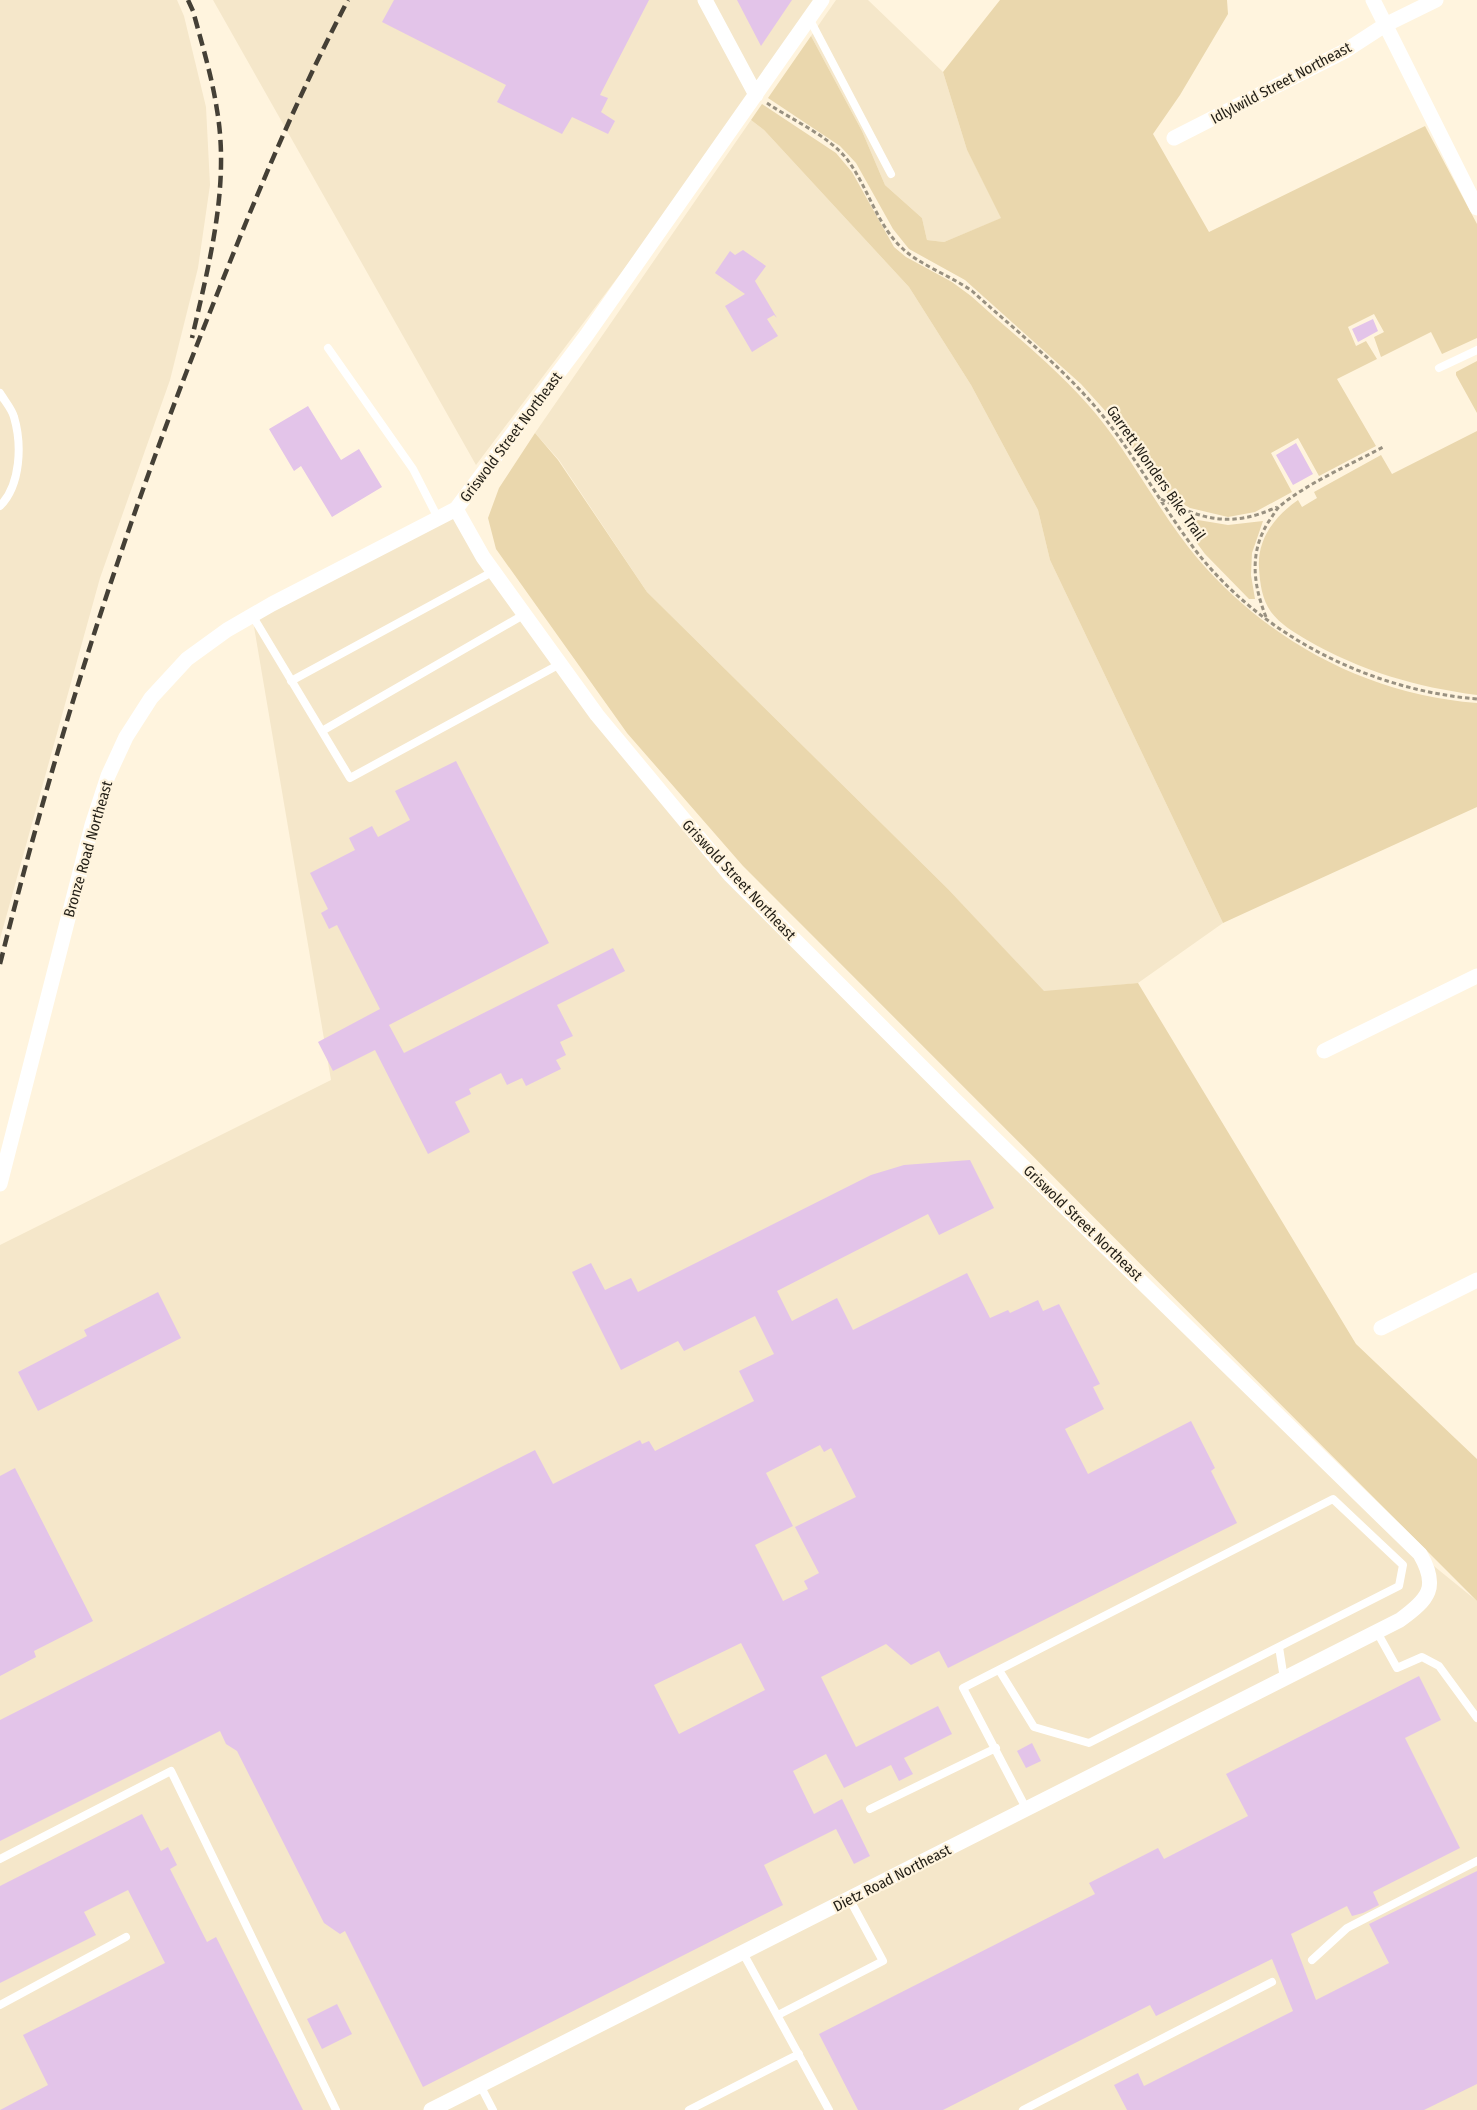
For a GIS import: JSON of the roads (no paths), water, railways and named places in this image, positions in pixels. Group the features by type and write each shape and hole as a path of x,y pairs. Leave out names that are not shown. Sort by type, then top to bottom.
{"street":[{"path":"705,0 756,95"},
{"name":"Griswold Street Northeast","path":"822,0 586,336 456,509 494,571 560,664 655,788 730,875 955,1100 1419,1554 1430,1571 1431,1582 1423,1601 1400,1620 1351,1645"},
{"path":"1373,0 1477,208"},
{"name":"Idlylwild Street Northeast","path":"1174,138 1344,51 1385,25 1436,0"},
{"name":"Bronze Road Northeast","path":"0,1184 92,825 108,776 126,737 151,698 171,674 201,647 252,615 456,509"},
{"path":"1324,1051 1477,976"},
{"path":"1381,1328 1477,1280"},
{"name":"Dietz Road Northeast","path":"431,2110 1351,1645"}],"lane":[{"path":"809,18 891,174"},
{"path":"328,348 412,469 438,518"},
{"path":"1439,368 1477,350"},
{"path":"0,393 14,416 19,461 8,498 0,506"},
{"path":"291,681 494,571"},
{"path":"322,731 525,614"},
{"path":"252,615 350,778 560,664"},
{"path":"999,1670 1034,1727 1089,1743 1399,1586 1403,1565 1333,1499 963,1688 1027,1810"},
{"path":"1377,1632 1397,1668 1422,1657 1439,1666 1477,1718"},
{"path":"1279,1647 1284,1679"},
{"path":"870,1809 996,1748"},
{"path":"0,1858 171,1771 336,2110"},
{"path":"1312,1960 1347,1929 1477,1861"},
{"path":"778,2015 883,1961 850,1900"},
{"path":"0,2005 126,1937"},
{"path":"743,1953 829,2110"},
{"path":"1023,2110 1272,1982"},
{"path":"689,2110 799,2054"},
{"path":"480,2085 493,2110"}],"railway":[{"path":"188,0 200,36 215,98 221,167 216,225 192,338"},
{"path":"0,964 69,714 150,468 259,190 293,113 348,0"}]}
